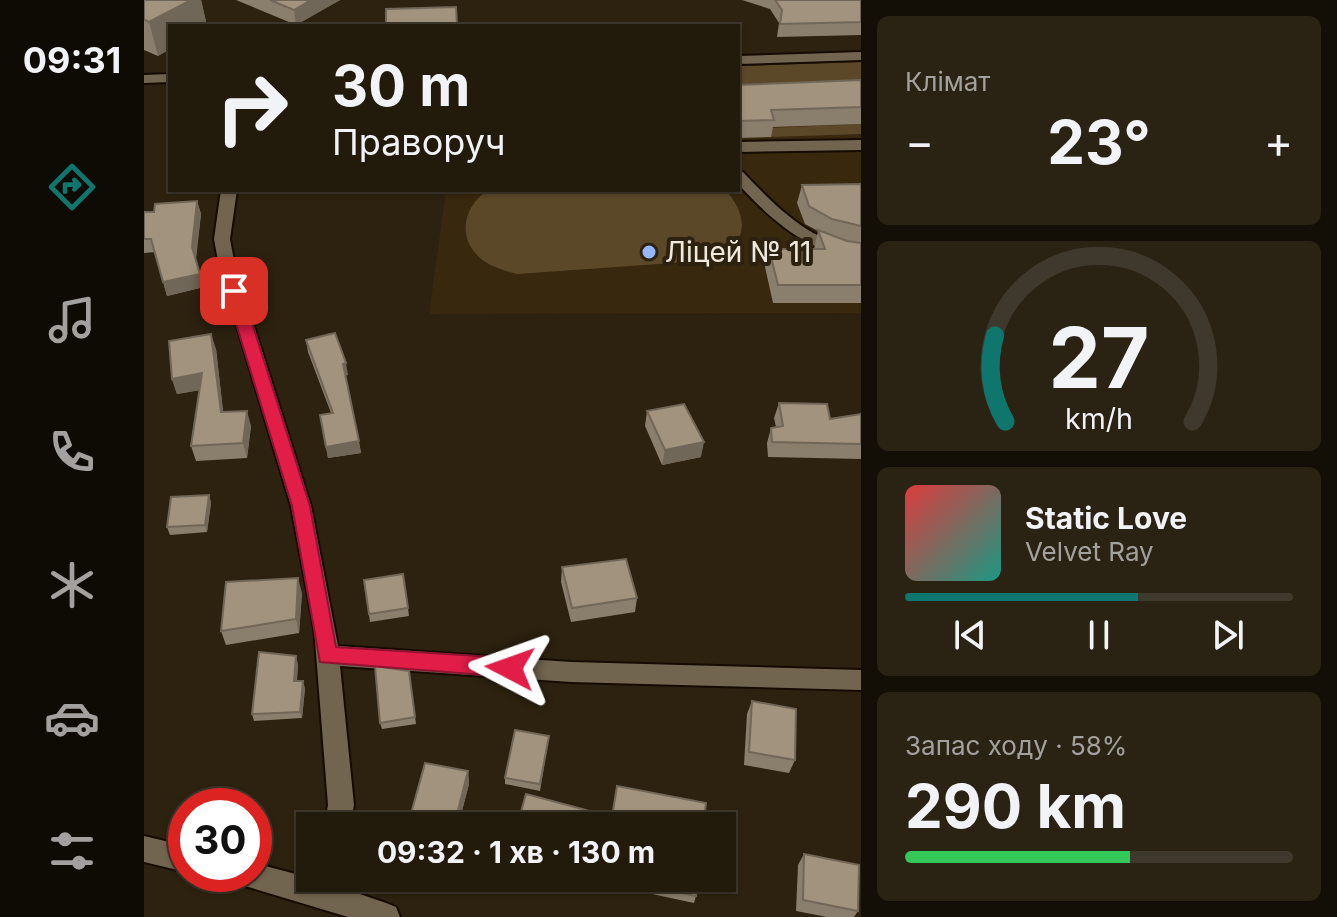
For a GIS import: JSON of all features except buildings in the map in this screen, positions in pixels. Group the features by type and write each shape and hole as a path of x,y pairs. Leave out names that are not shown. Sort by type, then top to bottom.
{"street":[{"path":"740,60 861,56"},
{"path":"144,79 168,78"},
{"path":"740,147 861,145"},
{"path":"740,177 785,220 820,245 841,254 861,254"},
{"path":"229,192 222,239 227,266 301,506 327,655 340,812"},
{"path":"327,655 571,672 861,680"},
{"path":"144,849 168,855"},
{"path":"272,878 296,882"},
{"path":"336,892 386,917"}],"shaded area":[{"path":"861,62 861,82 740,86 740,66"},
{"name":"Ліцей № 11","path":"861,88 861,313 429,314 446,192 740,192 740,92"},
{"path":"861,124 861,134 771,137 767,128"},
{"path":"485,192 727,192 740,213 741,230 739,238 726,252 701,261 517,274 486,262 471,247 466,220"}],"place":[{"name":"Ліцей № 11","path":"649,252"}],"route":[{"path":"234,291 301,506 325,628 327,655 510,668"}]}
